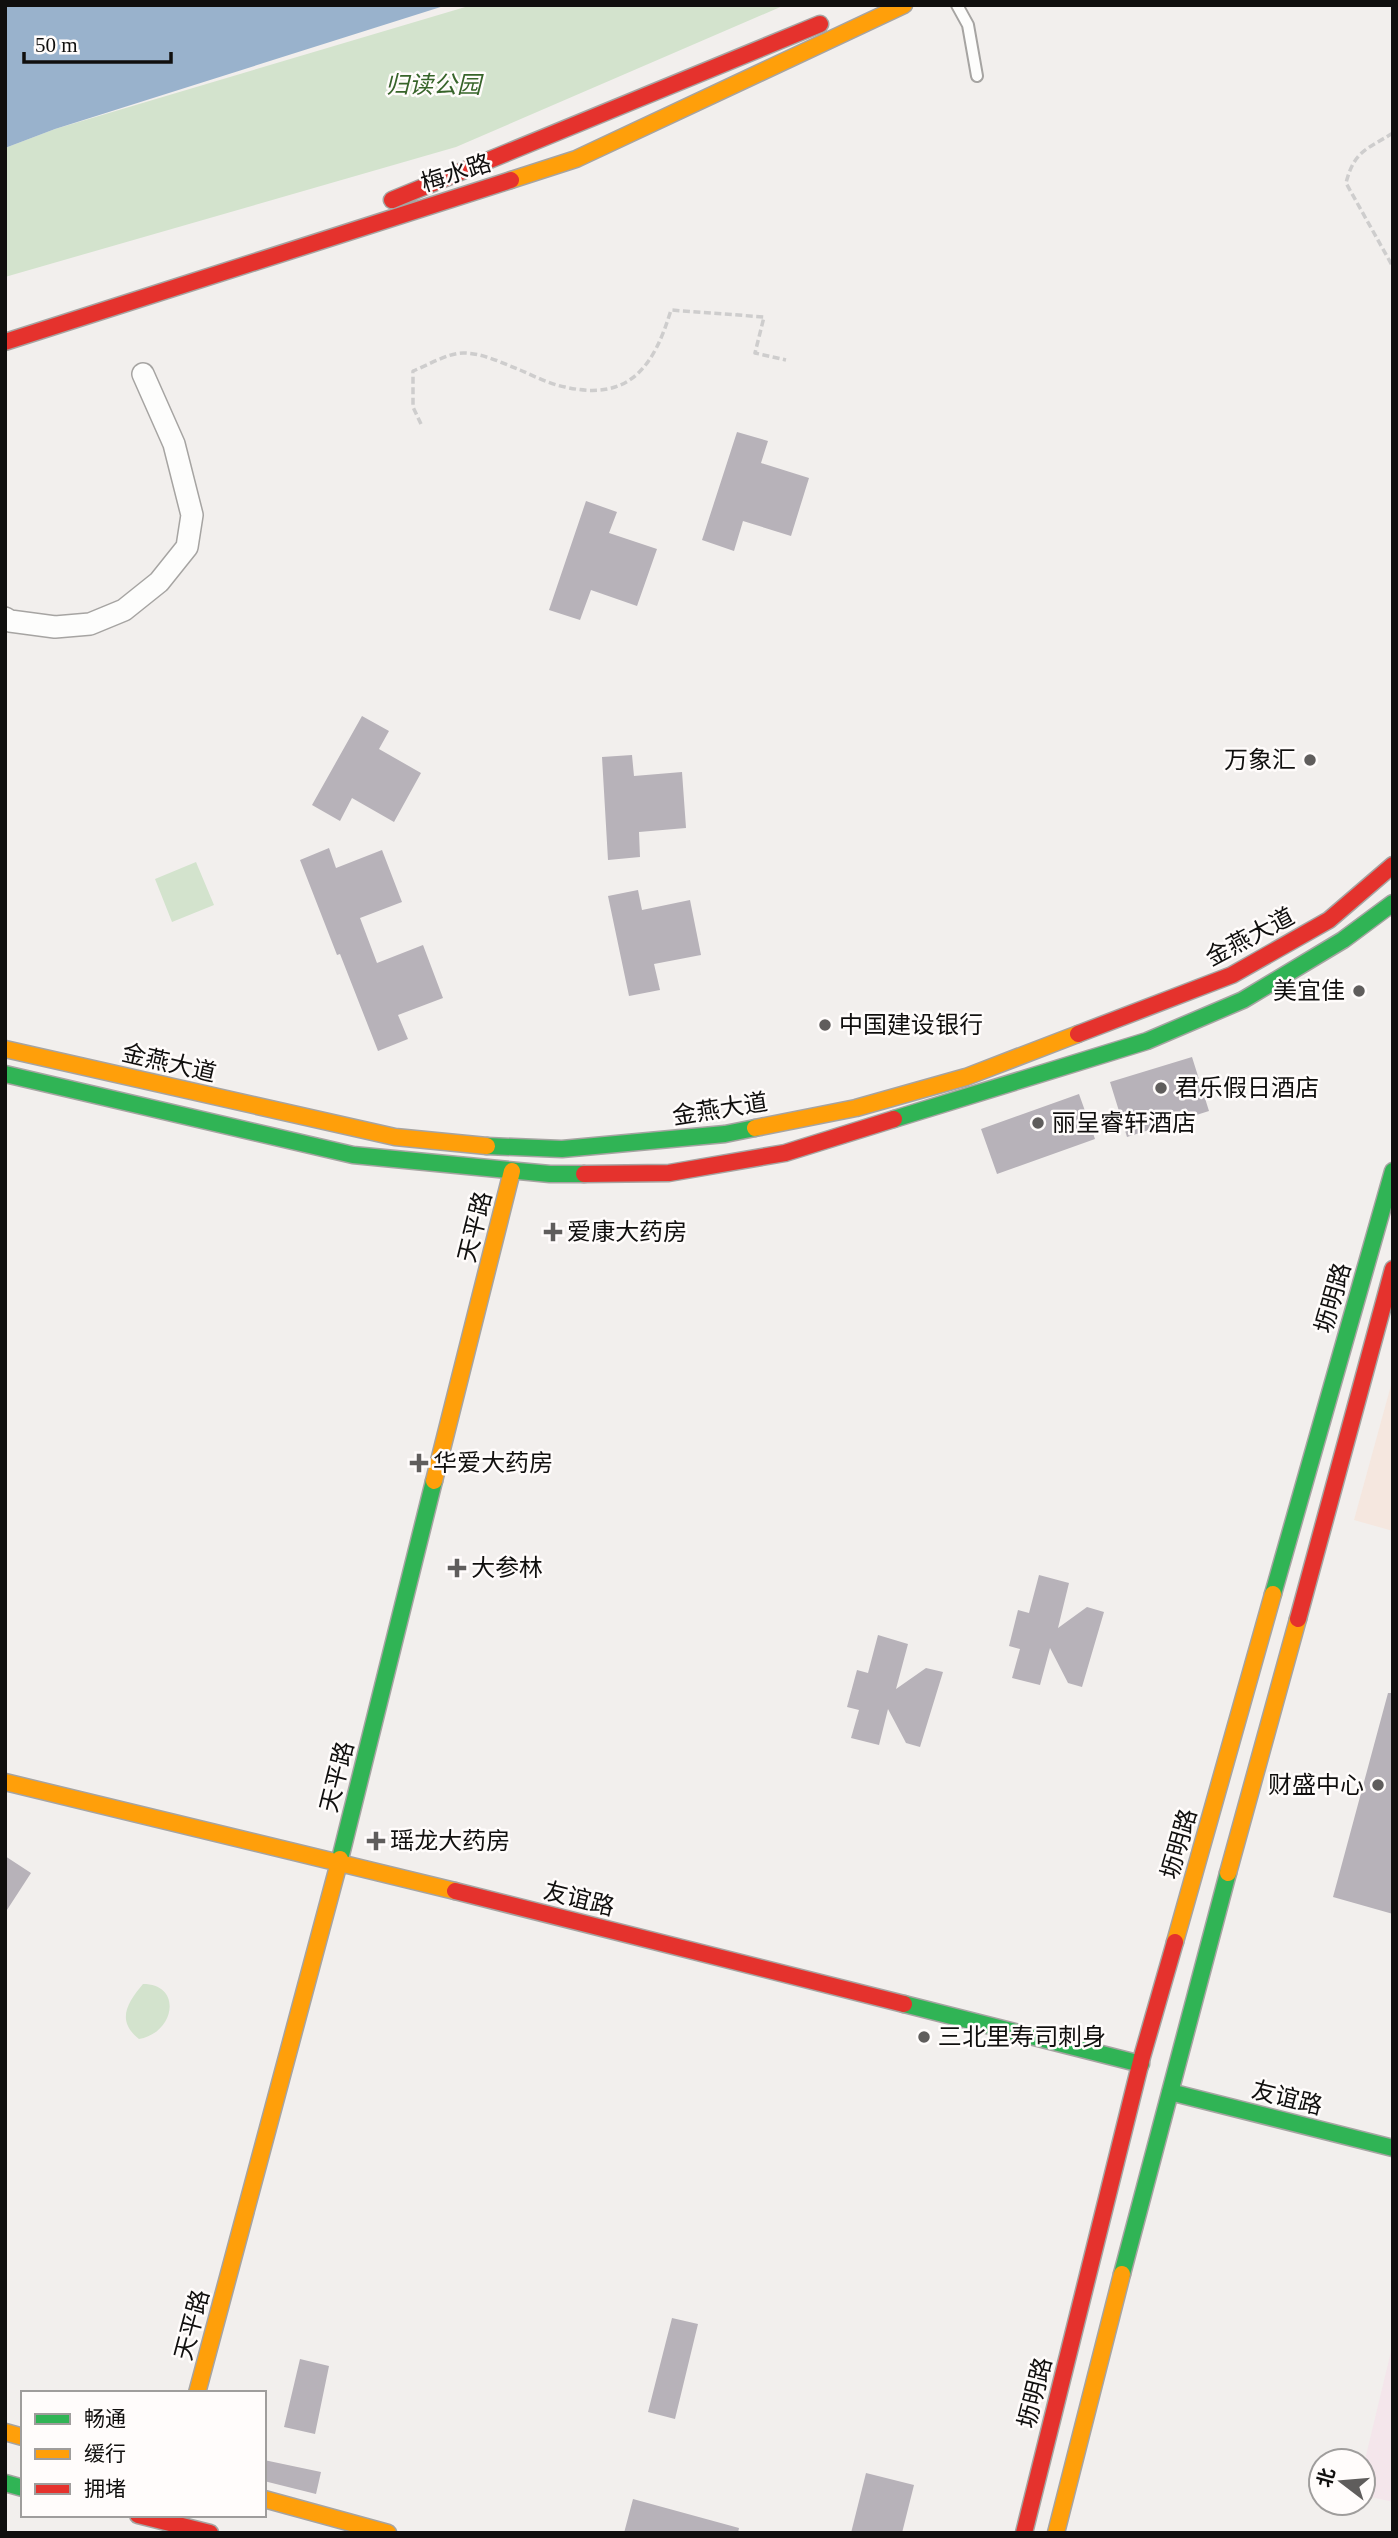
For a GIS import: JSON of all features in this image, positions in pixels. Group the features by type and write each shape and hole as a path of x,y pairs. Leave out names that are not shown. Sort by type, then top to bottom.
{"main road":[{"name":"梅水路","path":"5,342 576,159 904,5"},
{"name":"梅水路","path":"31,317 315,232 840,16"},
{"name":"金燕大道","path":"5,1049 395,1138 562,1149 725,1134 856,1108 966,1077 1232,975 1329,920 1393,865"},
{"name":"金燕大道","path":"5,1074 353,1155 550,1174 669,1173 785,1153 1147,1041 1243,1000 1391,911"},
{"name":"天平路","path":"199,2391 339,1862 512,1171"},
{"name":"坜明路","path":"1024,2533 1141,2064 1393,1171"},
{"name":"坜明路","path":"1056,2533 1170,2092 1180,2077 1393,1269"},
{"name":"友谊路","path":"5,1782 339,1862 1141,2064"},
{"name":"友谊路","path":"1170,2092 1393,2148"},
{"path":"266,2500 388,2533"},
{"path":"144,2517 209,2533"}],"street":[{"path":"5,618 55,627 90,624 124,610 142,596 159,582 187,547 192,515 174,444 143,374"}],"lane":[{"path":"957,5 968,25 977,76"}],"path":[{"path":"1393,133 1360,153 1351,165 1346,183 1393,267"},
{"path":"421,424 412,407 413,371 461,353 480,355 563,387 590,391 607,388 623,384 641,373 654,355 671,310 764,317 755,353 786,360"}],"shaded area":[{"path":"1393,1378 1393,1531 1354,1520"},
{"path":"1393,2343 1393,2502 1377,2498 1377,2447 1368,2447"}],"green space":[{"name":"归读公园","path":"472,5 785,5 456,147 5,277 5,148 55,129"},
{"path":"196,862 214,905 172,922 155,879"},
{"path":"143,1984 156,1986 164,1992 170,2009 160,2028 139,2039 128,2025 126,2012 132,1998"}],"water":[{"path":"5,5 447,5 55,129 5,148"}],"building":[{"path":"737,432 768,441 761,463 809,478 791,536 743,521 734,551 702,540"},
{"path":"586,501 617,512 609,533 657,549 637,606 591,590 580,620 549,610"},
{"path":"362,716 389,731 379,749 421,773 394,822 352,798 340,821 312,805"},
{"path":"632,755 634,776 682,772 686,828 639,832 640,857 608,860 602,757"},
{"path":"329,848 336,868 382,850 402,902 360,918 377,963 423,945 443,998 398,1015 408,1039 378,1051 300,860"},
{"path":"638,890 642,910 690,900 701,955 654,964 660,990 629,996 608,896"},
{"path":"1192,1057 1209,1111 1127,1137 1110,1082"},
{"path":"1079,1094 1095,1139 997,1174 981,1129"},
{"path":"1039,1575 1069,1583 1058,1628 1087,1607 1104,1612 1082,1687 1068,1683 1050,1648 1040,1685 1012,1678 1020,1649 1009,1646 1018,1610 1029,1613"},
{"path":"878,1635 908,1644 896,1689 926,1668 943,1672 920,1747 906,1743 888,1709 879,1745 851,1738 859,1710 847,1707 857,1670 868,1673"},
{"name":"财盛中心","path":"1388,1693 1393,1693 1393,1914 1333,1897"},
{"path":"5,1856 31,1873 5,1913"},
{"path":"672,2318 698,2324 675,2419 648,2412"},
{"path":"300,2359 329,2366 315,2434 284,2427"},
{"path":"266,2460 321,2472 316,2494 266,2482"},
{"path":"866,2473 914,2485 902,2533 851,2533"},
{"path":"633,2499 739,2528 738,2533 624,2533"}],"traffic: fast":[{"path":"894,1119 1147,1041 1243,1000 1343,940 1393,903"},
{"path":"5,1074 353,1155 550,1174 584,1174"},
{"path":"487,1146 562,1149 725,1134 755,1128"},
{"path":"1273,1594 1393,1171"},
{"path":"340,1859 434,1481"},
{"path":"1122,2274 1228,1873"},
{"path":"904,2004 1141,2064"},
{"path":"1170,2092 1393,2148"},
{"path":"5,2483 21,2487"}],"traffic: slow":[{"path":"511,180 576,159 904,5"},
{"path":"755,1128 856,1108 966,1077 1078,1034"},
{"path":"5,1049 395,1137 487,1146"},
{"path":"434,1481 512,1171"},
{"path":"1175,1942 1273,1594"},
{"path":"1228,1873 1298,1619"},
{"path":"5,1782 455,1891"},
{"path":"198,2391 340,1859"},
{"path":"1056,2533 1122,2274"},
{"path":"5,2432 21,2436"},
{"path":"266,2500 388,2533"}],"traffic: jam":[{"path":"392,200 820,24"},
{"path":"5,342 511,180"},
{"path":"1078,1034 1232,975 1329,920 1393,865"},
{"path":"584,1174 669,1173 785,1153 894,1119"},
{"path":"1298,1619 1393,1269"},
{"path":"455,1891 904,2004"},
{"path":"1024,2533 1142,2057 1175,1942"},
{"path":"146,2517 210,2533"}],"place":[{"name":"万象汇","path":"1310,760"},
{"name":"美宜佳","path":"1359,991"},
{"name":"中国建设银行","path":"825,1025"},
{"name":"君乐假日酒店","path":"1161,1088"},
{"name":"丽呈睿轩酒店","path":"1038,1123"},
{"name":"爱康大药房","path":"553,1232"},
{"name":"华爱大药房","path":"419,1463"},
{"name":"大参林","path":"457,1568"},
{"name":"财盛中心","path":"1378,1785"},
{"name":"瑶龙大药房","path":"376,1841"},
{"name":"三北里寿司刺身","path":"924,2037"}]}
